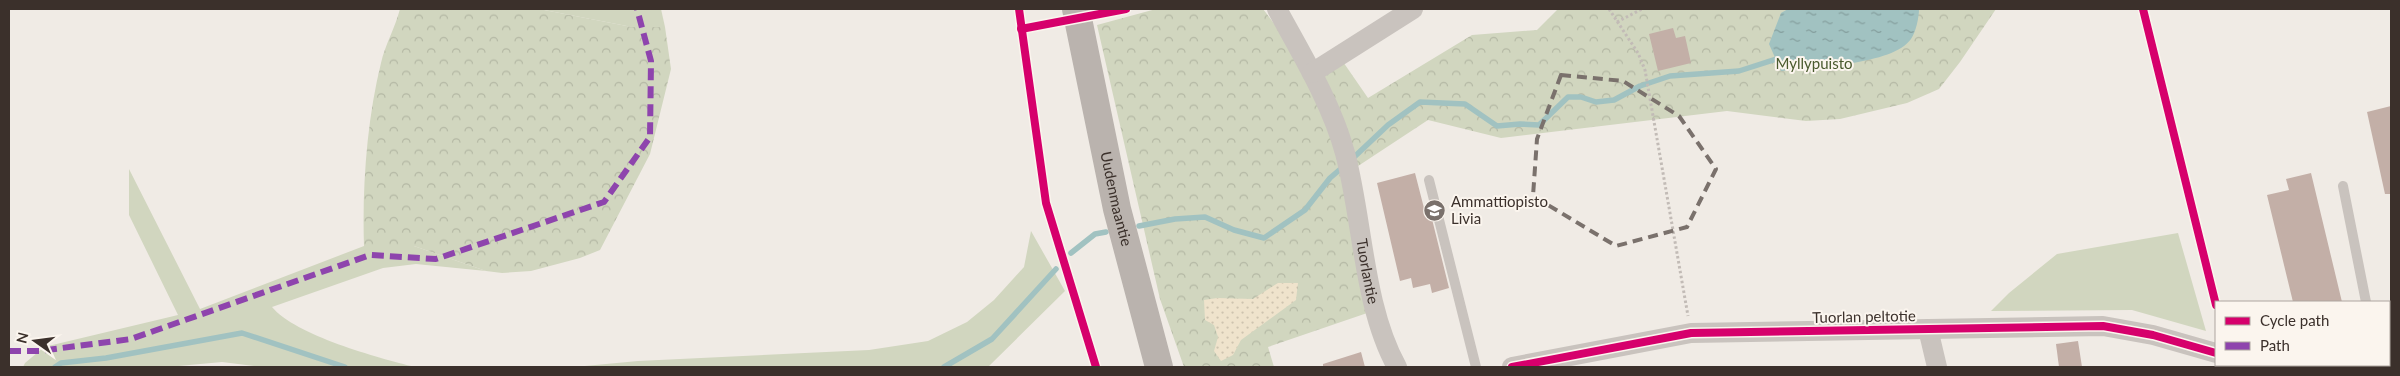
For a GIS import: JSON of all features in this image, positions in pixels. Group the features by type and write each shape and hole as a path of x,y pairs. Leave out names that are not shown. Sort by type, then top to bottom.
{"main road":[{"name":"Uudenmaantie","path":"1078,19 1117,209 1159,367"}],"street":[{"path":"1277,9 1312,73 1413,9"},
{"name":"Tuorlantie","path":"1312,73 1345,152 1376,310 1397,367"},
{"name":"Tuorlan peltotie","path":"1512,367 1691,334 1928,329 2103,326 2153,335 2215,353"},
{"path":"1928,329 1937,367"}],"lane":[{"path":"1429,180 1476,367"},
{"path":"2343,186 2366,301"}],"path":[{"path":"1609,9 1638,53 1645,70 1691,334"},
{"path":"1617,22 1642,9"}],"highlighted area":[{"path":"1561,75 1623,81 1679,116 1716,169 1687,227 1616,246 1533,196 1537,139"}],"green space":[{"path":"400,9 539,9 632,27 665,27 671,69 650,154 600,250 580,258 531,271 502,273 486,271 414,246 364,246 365,177 372,107 383,56"},
{"path":"539,9 661,9 665,27 632,27"},
{"name":"Myllypuisto","path":"1156,9 1263,9 1312,73 1339,56 1368,98 1472,35 1537,30 1558,9 1996,9 1939,89 1907,103 1840,119 1806,121 1727,111 1501,138 1428,120 1349,172 1376,310 1268,347 1274,367 1184,367 1160,299 1097,25"},
{"path":"129,169 200,309 364,246 414,246 486,271 416,264 383,268 272,307 283,317 318,336 380,358 415,367 263,367 222,362 168,367 23,367 25,363 44,347 178,315 129,215"},
{"path":"1031,231 1065,291 988,367 574,367 638,361 869,350 928,341 967,322 994,300 1024,267"},
{"path":"2178,233 2206,331 2132,310 1991,311 2009,293 2057,254"}],"sand":[{"path":"1278,283 1298,283 1296,300 1241,340 1233,355 1221,361 1214,351 1218,337 1214,325 1205,320 1204,300 1217,298 1253,299"}],"water":[{"path":"1788,9 1919,9 1917,24 1911,39 1902,48 1870,59 1851,63 1781,71 1769,44 1781,13"}],"building":[{"path":"1673,28 1676,38 1685,36 1691,63 1658,71 1649,34"},
{"path":"2391,106 2391,194 2385,194 2367,112"},
{"path":"1415,173 1425,212 1430,211 1449,288 1432,293 1430,284 1413,288 1411,278 1400,281 1377,183"},
{"path":"2311,173 2342,301 2293,301 2267,195 2289,190 2286,179"},
{"path":"2078,341 2082,367 2059,367 2056,344"},
{"path":"1361,352 1365,367 1323,367 1323,364"}],"waterway":[{"path":"1351,160 1388,125 1420,102 1465,104 1497,126 1539,125 1568,97 1581,97 1596,102 1614,100 1640,86 1670,76 1739,71 1783,57"},
{"path":"1139,226 1175,219 1205,217 1234,230 1264,238 1305,210 1330,178 1344,166"},
{"path":"1071,253 1095,234 1106,232"},
{"path":"944,367 992,339 1056,269"},
{"path":"55,367 61,363 106,358 242,333 345,367"}],"marked path":[{"path":"9,351 39,351 131,339 370,255 436,259 604,202 650,137 651,61 637,9"}],"cycle path":[{"path":"1019,9 1046,203 1096,367"},
{"path":"1021,29 1126,9"},
{"path":"2143,9 2215,301"},
{"path":"1512,367 1691,333 2103,326 2153,335 2215,353"}],"place":[{"name":"Ammattiopisto Livia","path":"1435,211"}]}
